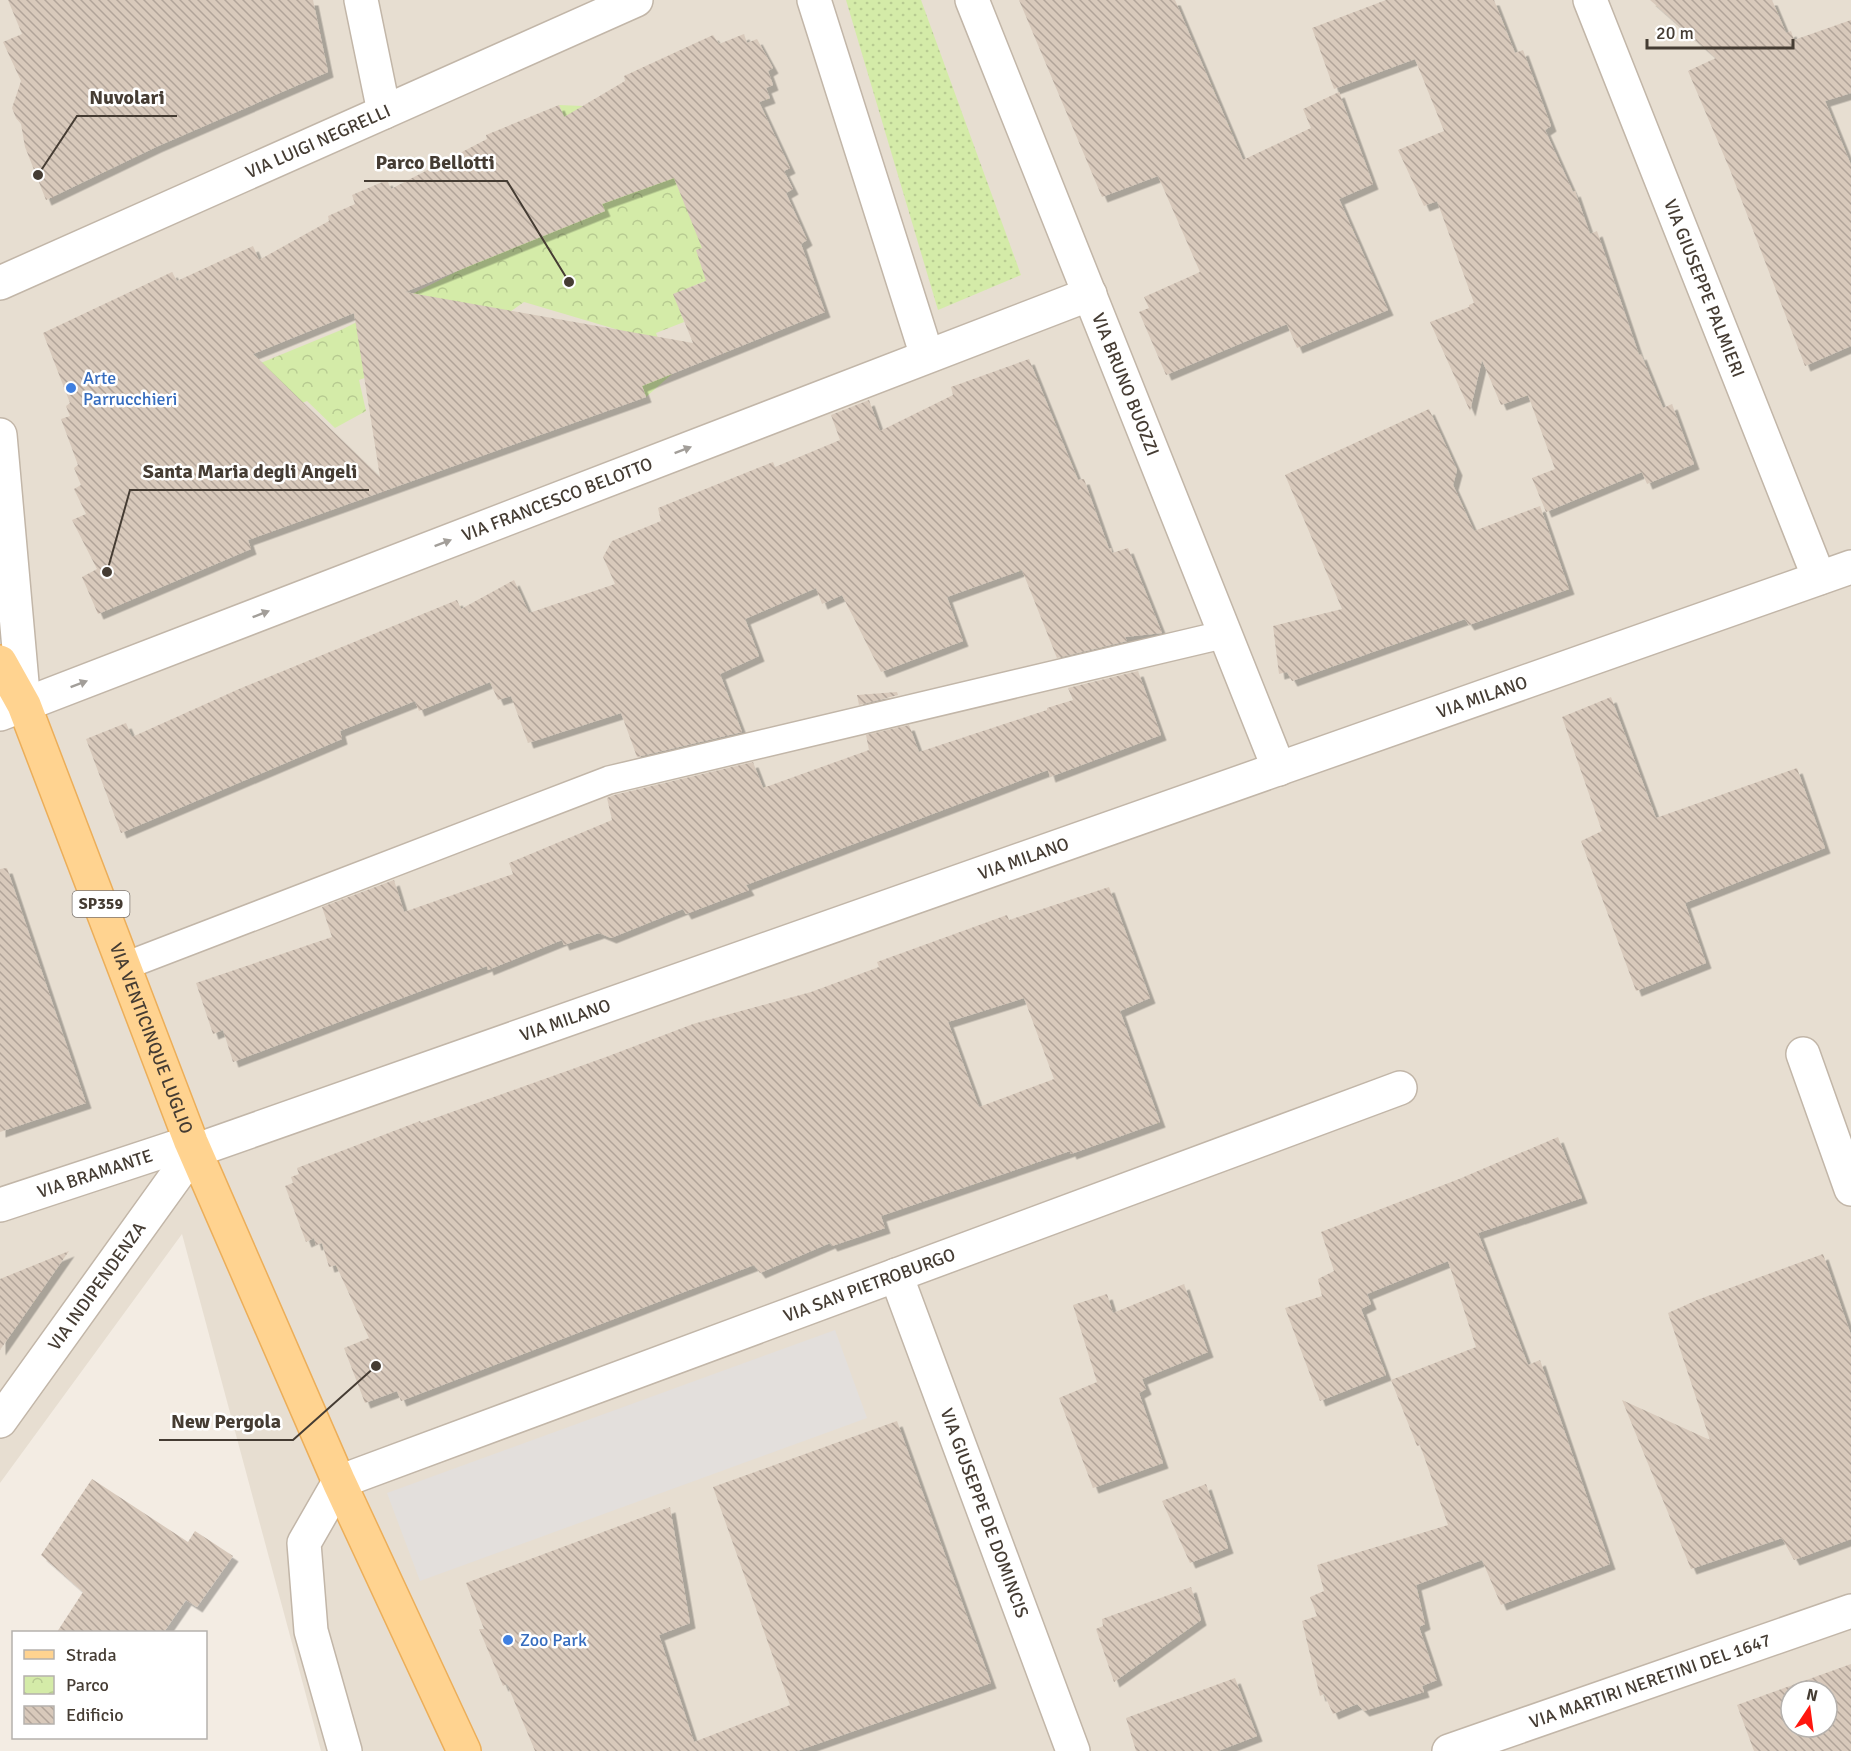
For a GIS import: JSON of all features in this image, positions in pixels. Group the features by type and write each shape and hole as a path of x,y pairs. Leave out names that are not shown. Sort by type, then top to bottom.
{"main road":[{"name":"VIA VENTICINQUE LUGLIO","path":"0,662 12,709 125,966 193,1147"},
{"name":"SP359","path":"193,1147 339,1482 464,1751"}],"street":[{"path":"362,0 384,112"},
{"name":"VIA LUIGI NEGRELLI","path":"0,283 636,0"},
{"path":"814,0 927,356"},
{"name":"VIA BRUNO BUOZZI","path":"972,0 1279,769"},
{"name":"VIA GIUSEPPE PALMIERI","path":"1590,0 1819,578"},
{"name":"VIA FRANCESCO BELOTTO","path":"12,709 1090,294"},
{"path":"0,435 12,709"},
{"name":"VIA MILANO","path":"193,1147 1851,567"},
{"path":"1803,1054 1851,1189"},
{"name":"VIA SAN PIETROBURGO","path":"339,1482 1400,1088"},
{"name":"VIA BRAMANTE","path":"0,1205 193,1147"},
{"name":"VIA INDIPENDENZA","path":"0,1421 193,1147"},
{"name":"VIA GIUSEPPE DE DOMINCIS","path":"896,1275 1073,1751"},
{"path":"339,1482 304,1543 312,1630 345,1751"},
{"name":"VIA MARTIRI NERETINI DEL 1647","path":"1450,1751 1851,1611"}],"lane":[{"path":"125,966 609,780 1226,634"}],"shaded area":[{"path":"0,0 1851,0 1851,1751 321,1751 182,1234 0,1483"},
{"path":"835,1330 867,1418 420,1581 387,1493"}],"green space":[{"path":"846,0 921,0 1021,275 938,310"},
{"path":"688,101 732,270 674,294 684,322 656,333 672,374 646,397 622,331 524,302 473,338 359,380 366,411 335,428 307,401 261,420 222,379 341,330 507,246 604,211 559,105"}],"building":[{"path":"8,0 313,0 328,72 156,147 46,200 25,147 21,124 12,108 21,81 3,42 22,34"},
{"path":"1019,0 1175,0 1243,160 1311,128 1303,109 1339,92 1373,184 1339,199 1388,310 1297,348 1287,324 1166,375 1139,312 1149,308 1144,297 1200,272 1158,176 1102,197"},
{"path":"1386,0 1494,0 1515,53 1523,50 1551,126 1545,130 1573,192 1575,191 1590,234 1597,231 1639,355 1641,354 1663,408 1672,404 1694,464 1647,484 1642,472 1546,512 1532,478 1555,469 1528,395 1501,405 1482,360 1470,411 1430,322 1474,303 1437,201 1424,206 1398,150 1444,131 1415,59 1334,89 1312,28"},
{"path":"1650,0 1772,0 1786,33 1791,31 1794,40 1851,20 1851,93 1825,101 1851,165 1851,346 1805,366 1730,170 1688,71 1716,58"},
{"path":"744,34 747,43 757,39 773,68 768,71 773,85 766,88 770,98 759,102 790,168 784,171 793,189 786,193 807,240 801,244 825,312 642,386 646,397 248,540 251,549 98,614 82,577 97,569 72,520 86,514 74,489 81,485 74,468 78,465 61,419 70,416 66,406 70,403 43,333 172,272 177,281 253,246 259,260 329,221 328,216 355,204 352,195 387,180 391,189 487,139 486,135 559,105 564,117 625,81 624,76 713,35 719,44","holes":["674,178 702,248 696,250 706,281 673,294 693,343 405,292 605,211 602,204","354,313 380,477 253,354"]},
{"path":"1029,359 1078,480 1084,479 1109,549 1111,548 1112,553 1128,548 1162,633 1125,637 1127,641 1057,658 1022,570 947,597 963,641 881,672 842,595 822,604 816,588 745,619 759,656 720,674 742,732 637,757 621,713 528,743 511,696 498,700 490,682 419,711 415,701 340,731 342,739 121,833 86,739 126,723 132,737 239,689 457,600 461,609 514,580 529,613 615,584 603,557 612,541 661,521 658,508 773,462 775,467 840,440 831,415 869,400 880,431 953,395 951,387"},
{"path":"1429,409 1457,470 1453,485 1474,531 1540,506 1569,589 1469,625 1465,619 1292,681 1287,672 1279,674 1273,626 1342,609 1285,475"},
{"path":"1138,671 1161,735 1050,777 1048,770 746,885 749,890 686,914 683,909 611,938 599,933 564,945 562,940 488,970 487,966 233,1062 223,1030 213,1034 196,983 332,937 322,907 394,880 404,912 513,874 509,863 612,820 607,798 614,795 753,762 763,788 869,750 866,735 909,725 919,752 1073,700 1068,688"},
{"path":"897,692 898,695 859,705 857,695"},
{"path":"1611,697 1656,818 1797,768 1825,848 1685,903 1706,963 1636,991 1581,841 1602,831 1562,717"},
{"path":"7,868 86,1103 0,1132 0,869"},
{"path":"1109,887 1150,998 1120,1011 1160,1122 1071,1154 1070,1151 881,1216 885,1228 832,1246 830,1243 760,1273 754,1265 401,1401 397,1391 365,1403 344,1348 369,1338 336,1265 329,1267 322,1243 316,1245 314,1238 306,1242 285,1186 293,1183 291,1177 299,1174 297,1168 420,1121 421,1123 693,1024 811,992 879,967 877,962 1007,915 1009,920","holes":["1024,998 1054,1079 979,1107 948,1022"]},
{"path":"1558,1137 1582,1198 1478,1233 1528,1365 1540,1360 1610,1564 1501,1605 1482,1560 1416,1585 1425,1624 1419,1627 1437,1680 1422,1686 1424,1692 1364,1711 1357,1704 1333,1714 1324,1694 1320,1696 1302,1621 1317,1616 1310,1597 1324,1591 1317,1565 1448,1525 1420,1445 1417,1446 1391,1380 1476,1347 1448,1261 1367,1294 1371,1304 1361,1309 1386,1375 1320,1401 1285,1308 1322,1296 1318,1279 1334,1271 1321,1232 1459,1179"},
{"path":"69,1251 0,1350 0,1279"},
{"path":"1823,1254 1851,1335 1851,1539 1794,1560 1782,1538 1691,1569 1622,1400 1710,1440 1668,1313 1697,1300"},
{"path":"1184,1284 1208,1352 1142,1379 1146,1389 1139,1393 1163,1463 1093,1488 1059,1398 1097,1382 1073,1305 1107,1294 1113,1313"},
{"path":"897,1421 991,1683 797,1751 535,1751 507,1684 503,1686 479,1629 484,1629 466,1583 670,1507 690,1623 659,1635 694,1742 790,1705 713,1487"},
{"path":"92,1479 188,1542 195,1531 233,1556 197,1607 186,1600 165,1631 58,1631 83,1592 41,1555"},
{"path":"1206,1484 1228,1548 1190,1563 1162,1501"},
{"path":"1191,1587 1201,1620 1114,1682 1096,1629 1103,1626 1102,1619"},
{"path":"1851,1664 1851,1751 1754,1751 1737,1705 1779,1690 1779,1739 1839,1739 1839,1679 1809,1679"},
{"path":"1235,1678 1257,1736 1218,1751 1136,1751 1126,1718"}],"place":[{"name":"Nuvolari","path":"38,175"},
{"name":"Parco Bellotti","path":"569,282"},
{"name":"Arte Parrucchieri","path":"71,388"},
{"name":"Santa Maria degli Angeli","path":"107,572"},
{"name":"New Pergola","path":"376,1366"},
{"name":"Zoo Park","path":"508,1640"}]}
